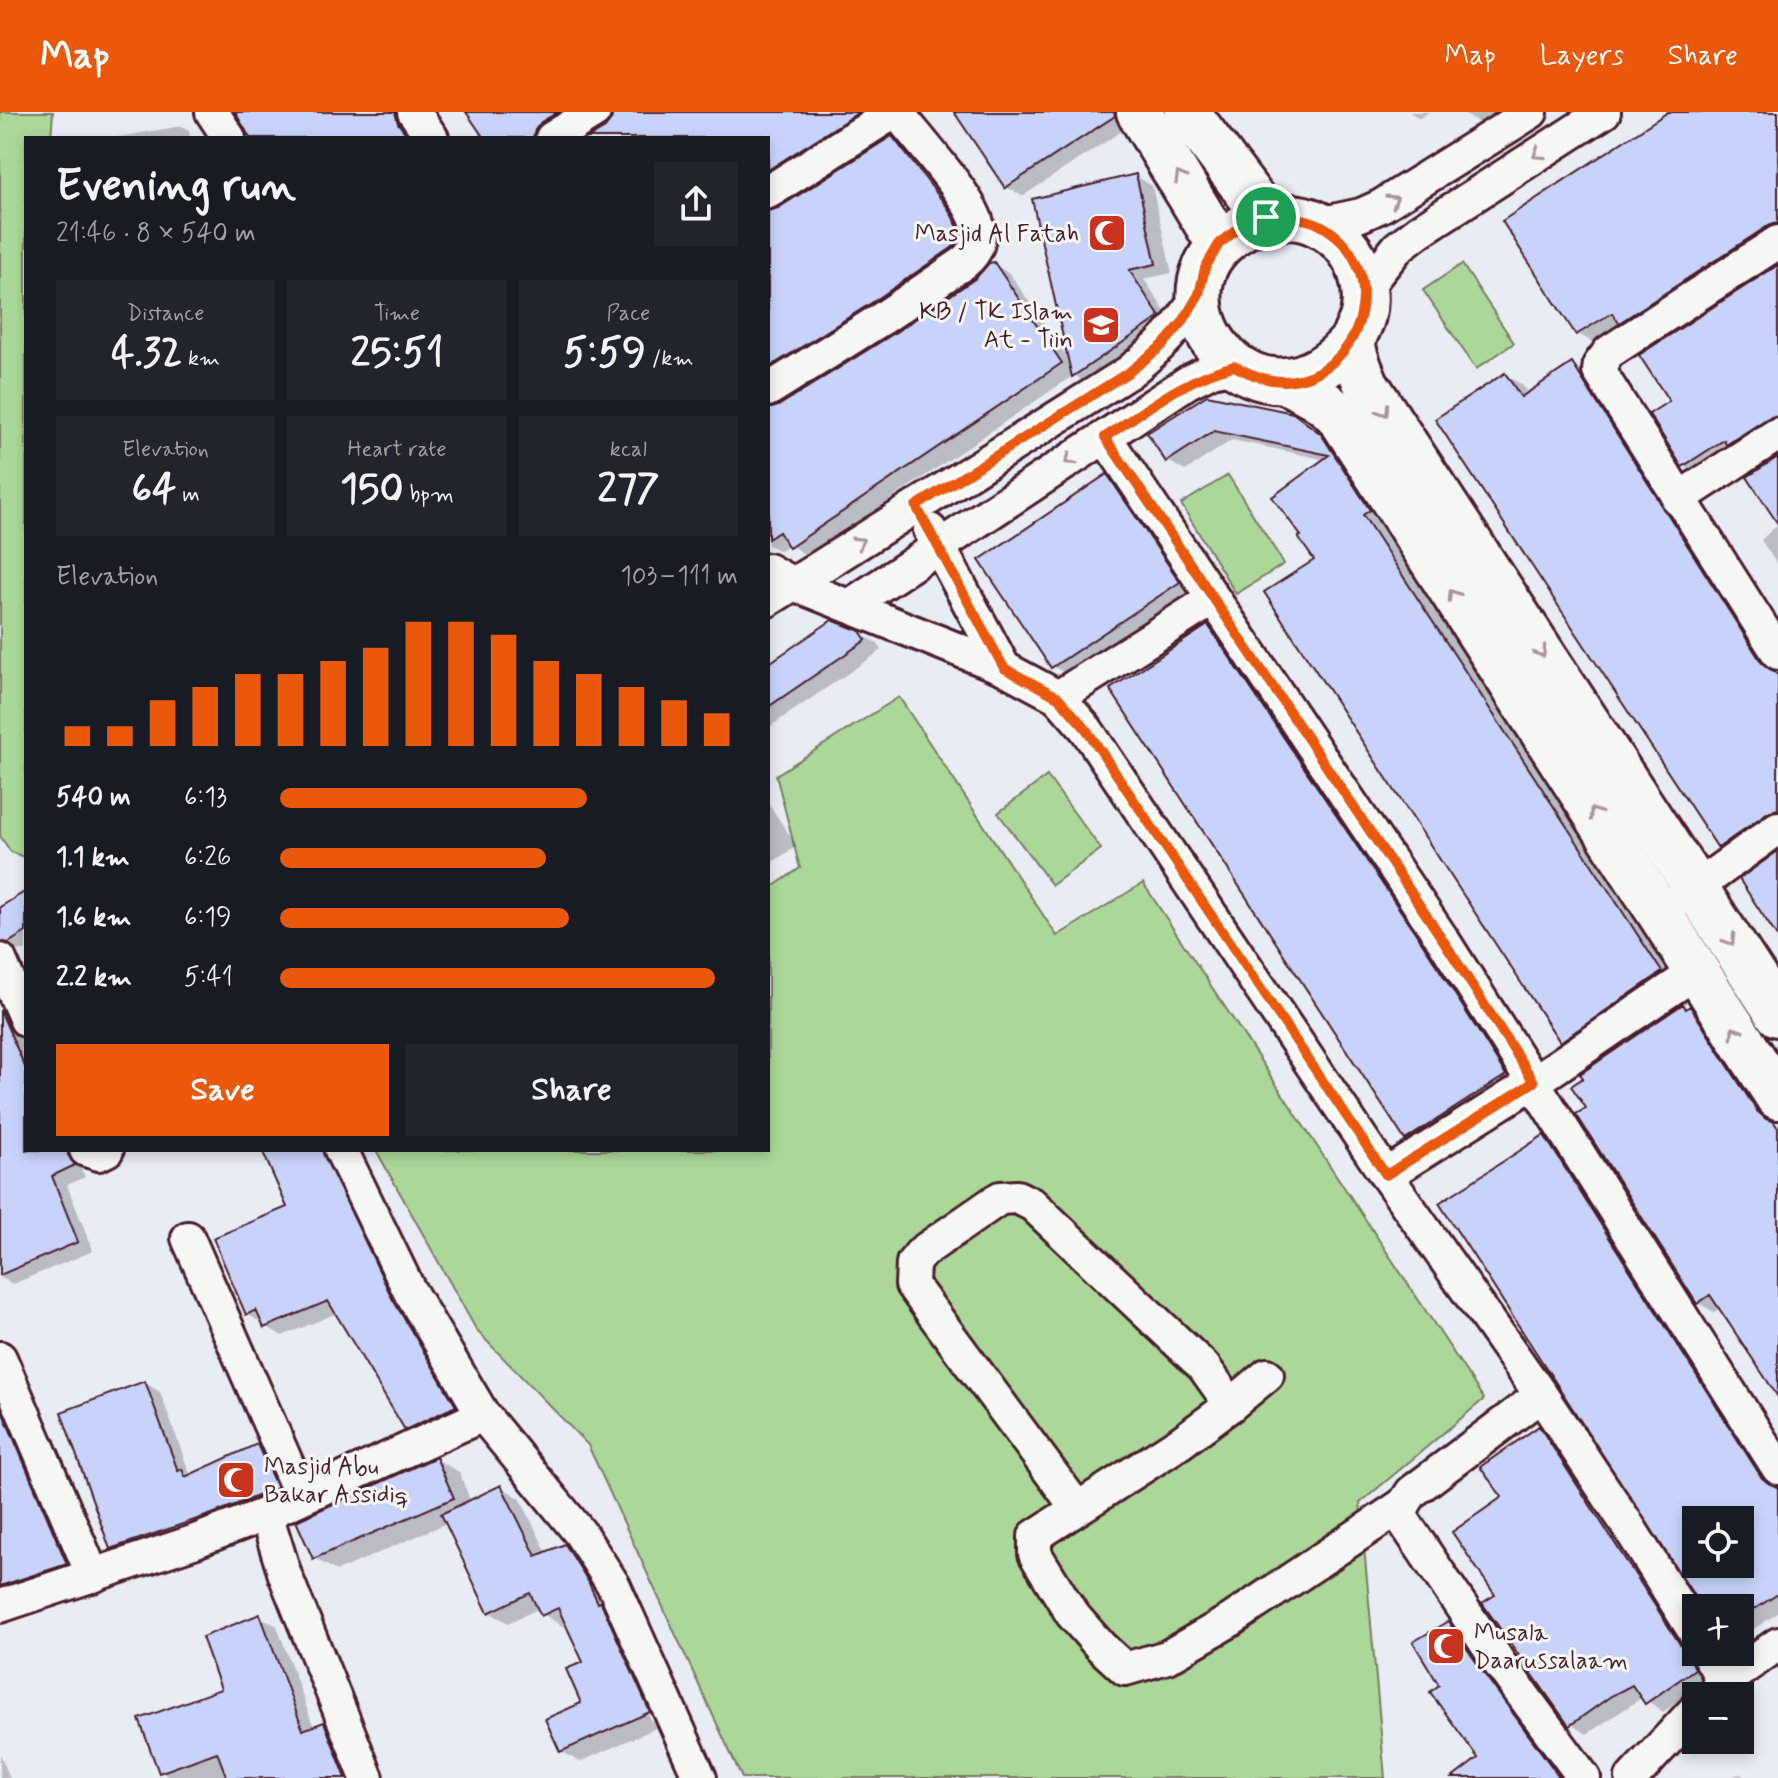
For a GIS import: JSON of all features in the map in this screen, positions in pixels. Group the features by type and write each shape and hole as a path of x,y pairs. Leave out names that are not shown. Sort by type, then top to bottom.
{"main road":[{"path":"1139,112 1219,244"},
{"path":"1195,115 1266,217"},
{"path":"1285,381 1312,375 1335,361 1353,340 1363,315 1365,288 1357,262 1342,240 1319,224 1293,217 1266,217 1240,227 1219,244 1205,268 1199,294 1203,322 1214,346 1234,366 1258,377 1285,381 1315,395 1329,404 1341,419 1778,1097"},
{"path":"1353,340 1357,364 1366,384 1778,1014"}],"street":[{"path":"212,112 228,136"},
{"path":"414,112 431,136"},
{"path":"555,136 594,112"},
{"path":"770,191 895,112 969,207 978,227 978,247 965,262 770,389"},
{"path":"1319,224 1361,215 1381,206 1531,112"},
{"path":"1365,288 1398,247 1419,231 1604,112"},
{"path":"1774,638 1678,499 1602,379 1600,364 1609,352 1778,242"},
{"path":"776,585 916,506 1129,372 1162,346 1182,323 1199,294"},
{"path":"849,606 1188,382 1208,372 1234,366"},
{"path":"1678,499 1778,434"},
{"path":"1105,437 1443,940 1778,1468"},
{"path":"916,506 1004,668"},
{"path":"776,585 849,606 1004,668 1058,697 1086,729 1386,1175 1541,1395 1682,1612"},
{"path":"1058,697 1213,599"},
{"path":"1659,915 1778,828"},
{"path":"0,960 24,1014"},
{"path":"1386,1175 1534,1082 1696,972"},
{"path":"342,1152 409,1290 483,1415 580,1533 614,1586 700,1778"},
{"path":"1077,1508 912,1285 913,1263 922,1252 1000,1198 1017,1197 1033,1205 1204,1367 1231,1405"},
{"path":"188,1238 301,1496"},
{"path":"0,1358 93,1576"},
{"path":"1267,1375 1181,1442 1035,1536 1035,1554 1072,1614 1101,1647 1125,1669 1167,1657 1231,1620 1404,1504"},
{"path":"1541,1395 1412,1492 1400,1512 1403,1523 1500,1664 1584,1778"},
{"path":"0,1606 266,1514 483,1415"},
{"path":"266,1514 285,1575 367,1778"},
{"path":"1726,1682 1778,1644"},
{"path":"1632,1778 1682,1724"}],"green space":[{"path":"0,112 53,112 51,136 24,136 24,857 11,852 0,836"},
{"path":"1462,264 1514,343 1476,369 1423,290"},
{"path":"1228,475 1284,564 1236,594 1181,504"},
{"path":"899,697 1057,936 1143,883 1484,1399 1360,1503 1385,1778 742,1778 588,1445 477,1331 377,1152 770,1152 770,889 800,868 776,775"},
{"path":"1047,776 1101,849 1052,885 998,813"}],"building":[{"path":"235,112 395,112 398,123 408,136 249,136"},
{"path":"466,112 558,112 541,122 534,136 483,136"},
{"path":"613,112 859,112 770,169 770,136 591,136 605,128"},
{"path":"954,112 1114,112 1115,116 1005,188"},
{"path":"1668,112 1778,112 1778,223 1768,226 1619,323 1612,313 1576,335 1502,221"},
{"path":"892,136 948,208 959,229 958,241 873,302 770,367 770,210"},
{"path":"1136,174 1156,264 1129,270 1160,317 1072,377 1032,199"},
{"path":"994,262 1062,363 789,548 779,532 770,538 770,408 893,334 976,278 989,263"},
{"path":"1778,265 1778,415 1726,445 1724,440 1682,467 1649,414 1669,401 1639,355"},
{"path":"1572,363 1762,663 1778,675 1778,809 1767,813 1718,848 1435,419 1505,373 1521,397"},
{"path":"1207,395 1293,413 1321,434 1370,510 1363,515 1662,972 1560,1042 1264,592 1314,560 1298,537 1301,536 1272,497 1329,455 1214,431 1166,462 1147,433"},
{"path":"1778,457 1778,524 1747,477"},
{"path":"1107,474 1180,582 1051,668 979,560"},
{"path":"832,620 860,631 866,640 770,706 770,663"},
{"path":"1208,625 1427,950 1506,1075 1405,1140 1110,689"},
{"path":"1778,851 1778,938 1739,879"},
{"path":"24,892 24,933 8,943 0,941 0,907"},
{"path":"1683,1004 1686,1009 1690,1006 1757,1111 1778,1128 1778,1397 1710,1295 1697,1304 1576,1114 1586,1108 1571,1086 1583,1078 1580,1074"},
{"path":"0,1010 24,1064 24,1152 68,1152 75,1165 52,1176 78,1242 0,1275"},
{"path":"1544,1135 1762,1478 1778,1488 1778,1594 1754,1608 1754,1594 1693,1594 1683,1578 1754,1578 1754,1506 1682,1506 1682,1577 1439,1203"},
{"path":"263,1152 323,1152 392,1298 456,1406 405,1430 328,1301 264,1328 256,1310 246,1315 213,1238 287,1207"},
{"path":"145,1381 178,1471 182,1469 185,1477 257,1444 277,1488 110,1549 61,1412"},
{"path":"0,1406 67,1564 0,1586"},
{"path":"1539,1426 1682,1646 1682,1666 1694,1666 1695,1669 1645,1704 1632,1685 1569,1726 1482,1603 1495,1595 1452,1532 1502,1497 1480,1467"},
{"path":"436,1457 454,1498 313,1559 296,1521"},
{"path":"501,1485 536,1556 565,1544 598,1603 601,1602 650,1712 560,1752 545,1719 581,1703 566,1669 583,1662 558,1608 541,1616 530,1593 488,1613 441,1514"},
{"path":"260,1614 303,1730 324,1722 346,1778 227,1778 217,1752 159,1773 139,1719 221,1689 202,1637"},
{"path":"1448,1621 1560,1778 1452,1778 1478,1758 1430,1692 1439,1685 1413,1642"}],"place":[{"name":"Masjid Al Fatah","path":"1107,233"},
{"name":"KB / TK Islam At - Tiin","path":"1101,325"},
{"name":"Masjid Abu Bakar Assidiq","path":"236,1480"},
{"name":"Musala Daarussalaam","path":"1446,1646"}],"route":[{"path":"1266,217 1293,217 1319,224 1342,240 1357,262 1365,288 1363,315 1353,340 1335,361 1312,375 1285,381 1258,377 1234,366 1208,372 1105,437 1443,940 1534,1082 1386,1175 1086,729 1058,697 1004,668 916,506 1129,372 1162,346 1182,323 1199,294 1205,268 1219,244 1240,227 1266,217"}]}
